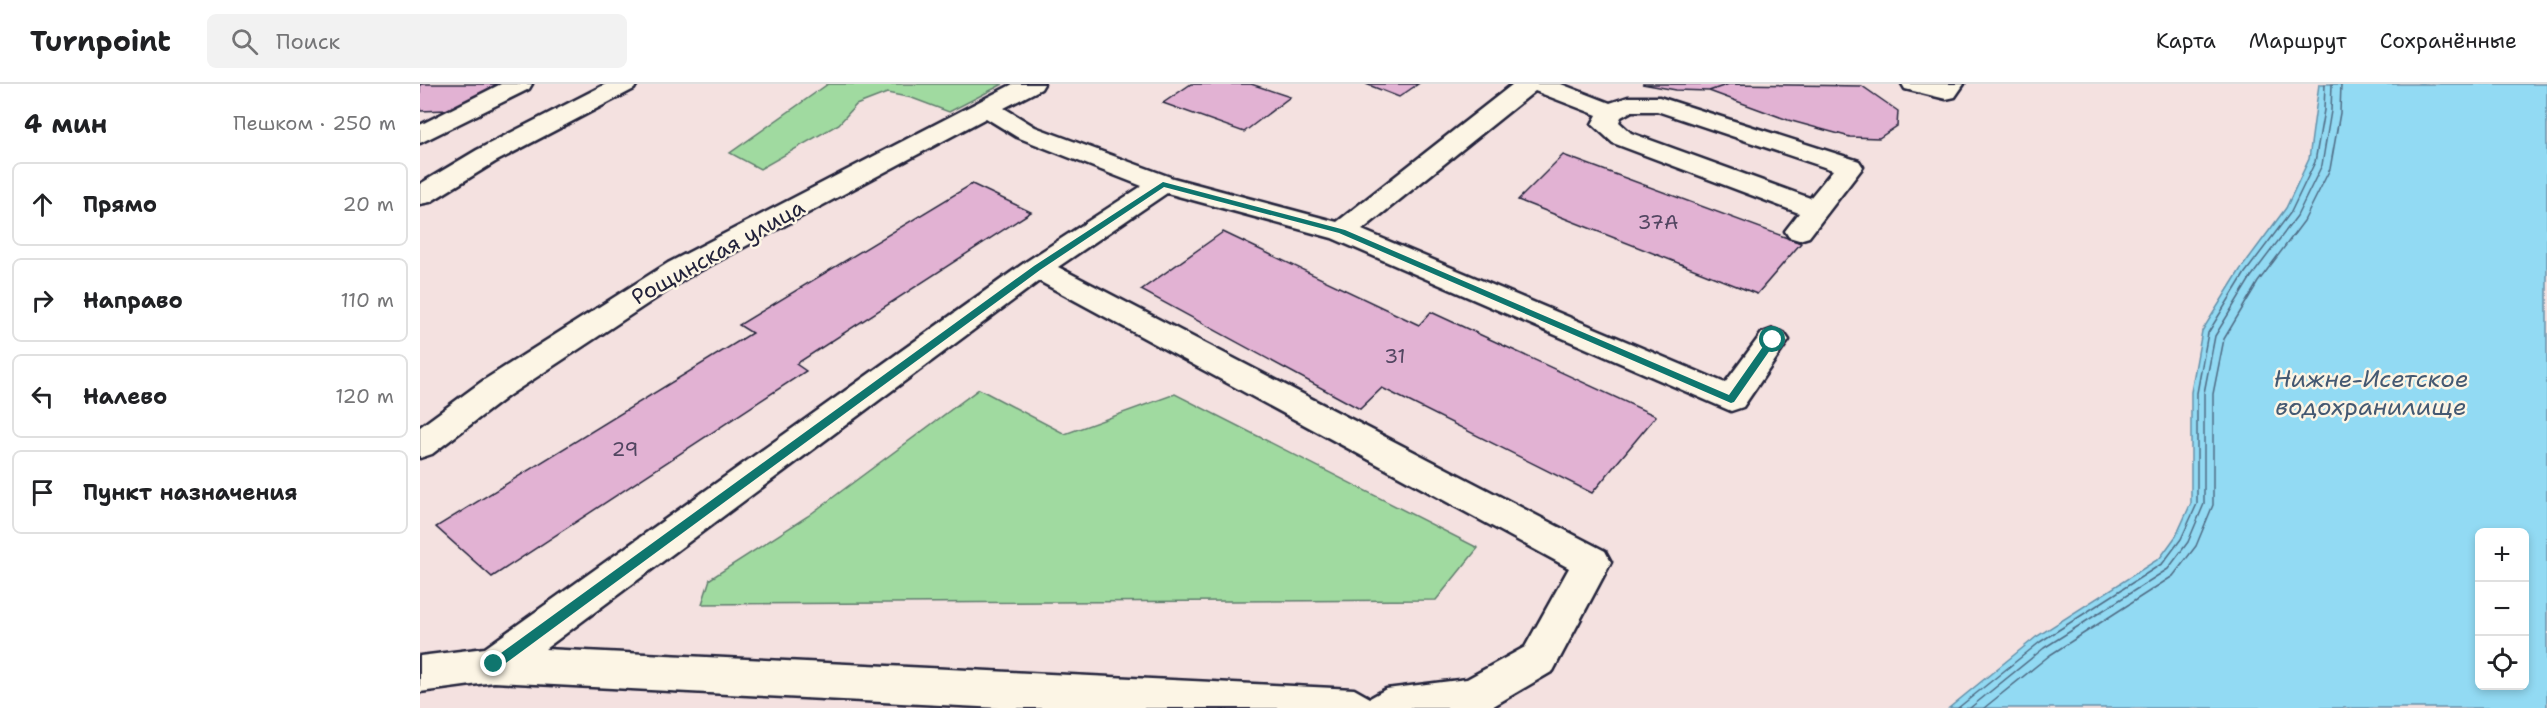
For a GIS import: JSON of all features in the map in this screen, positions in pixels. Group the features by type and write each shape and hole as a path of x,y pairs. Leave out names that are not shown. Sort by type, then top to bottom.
{"street":[{"path":"420,135 520,84"},
{"path":"420,195 486,156 625,84"},
{"name":"Рощинская улица","path":"420,445 496,388 678,270 1032,84"},
{"path":"1914,84 1946,92 1952,84"},
{"path":"1342,232 1542,85 1611,112"},
{"path":"1799,231 1816,210 1850,167 1659,104 1628,104 1611,112 1605,124 1622,138 1816,210"},
{"path":"986,108 1026,132 1163,184 1342,232 1731,399 1773,340"},
{"path":"494,664 1037,268 1163,184"},
{"path":"1037,268 1592,562 1539,658 1474,696 1386,708"},
{"path":"420,674 494,664 1354,708"}],"green space":[{"path":"828,84 1003,84 949,112 912,98 887,93 856,105 839,124 760,169 730,153"},
{"path":"979,389 1065,434 1175,394 1478,548 1436,600 702,604 710,579 808,516"}],"water":[{"name":"Нижне-Исетское водохранилище","path":"2319,84 2547,84 2547,708 1949,708 2036,637 2160,558 2176,536 2191,503 2191,392 2202,331 2240,270 2286,208 2309,159"}],"building":[{"path":"420,84 500,84 448,110 420,111"},
{"path":"1191,84 1251,84 1290,97 1244,132 1163,103"},
{"path":"1366,84 1418,84 1399,97"},
{"path":"1642,84 1729,84 1709,91 1676,90"},
{"path":"1729,84 1862,86 1898,111 1897,126 1879,138 1850,137 1788,120 1709,91"},
{"path":"1563,155 1801,243 1757,294 1518,200"},
{"path":"972,184 1031,212 796,364 806,371 492,577 436,527 752,333 739,325"},
{"path":"1223,232 1419,325 1431,312 1656,416 1592,493 1382,388 1360,409 1141,290"}],"route":[{"path":"494,664 1037,268 1163,184 1342,232 1731,399 1773,340"}]}
